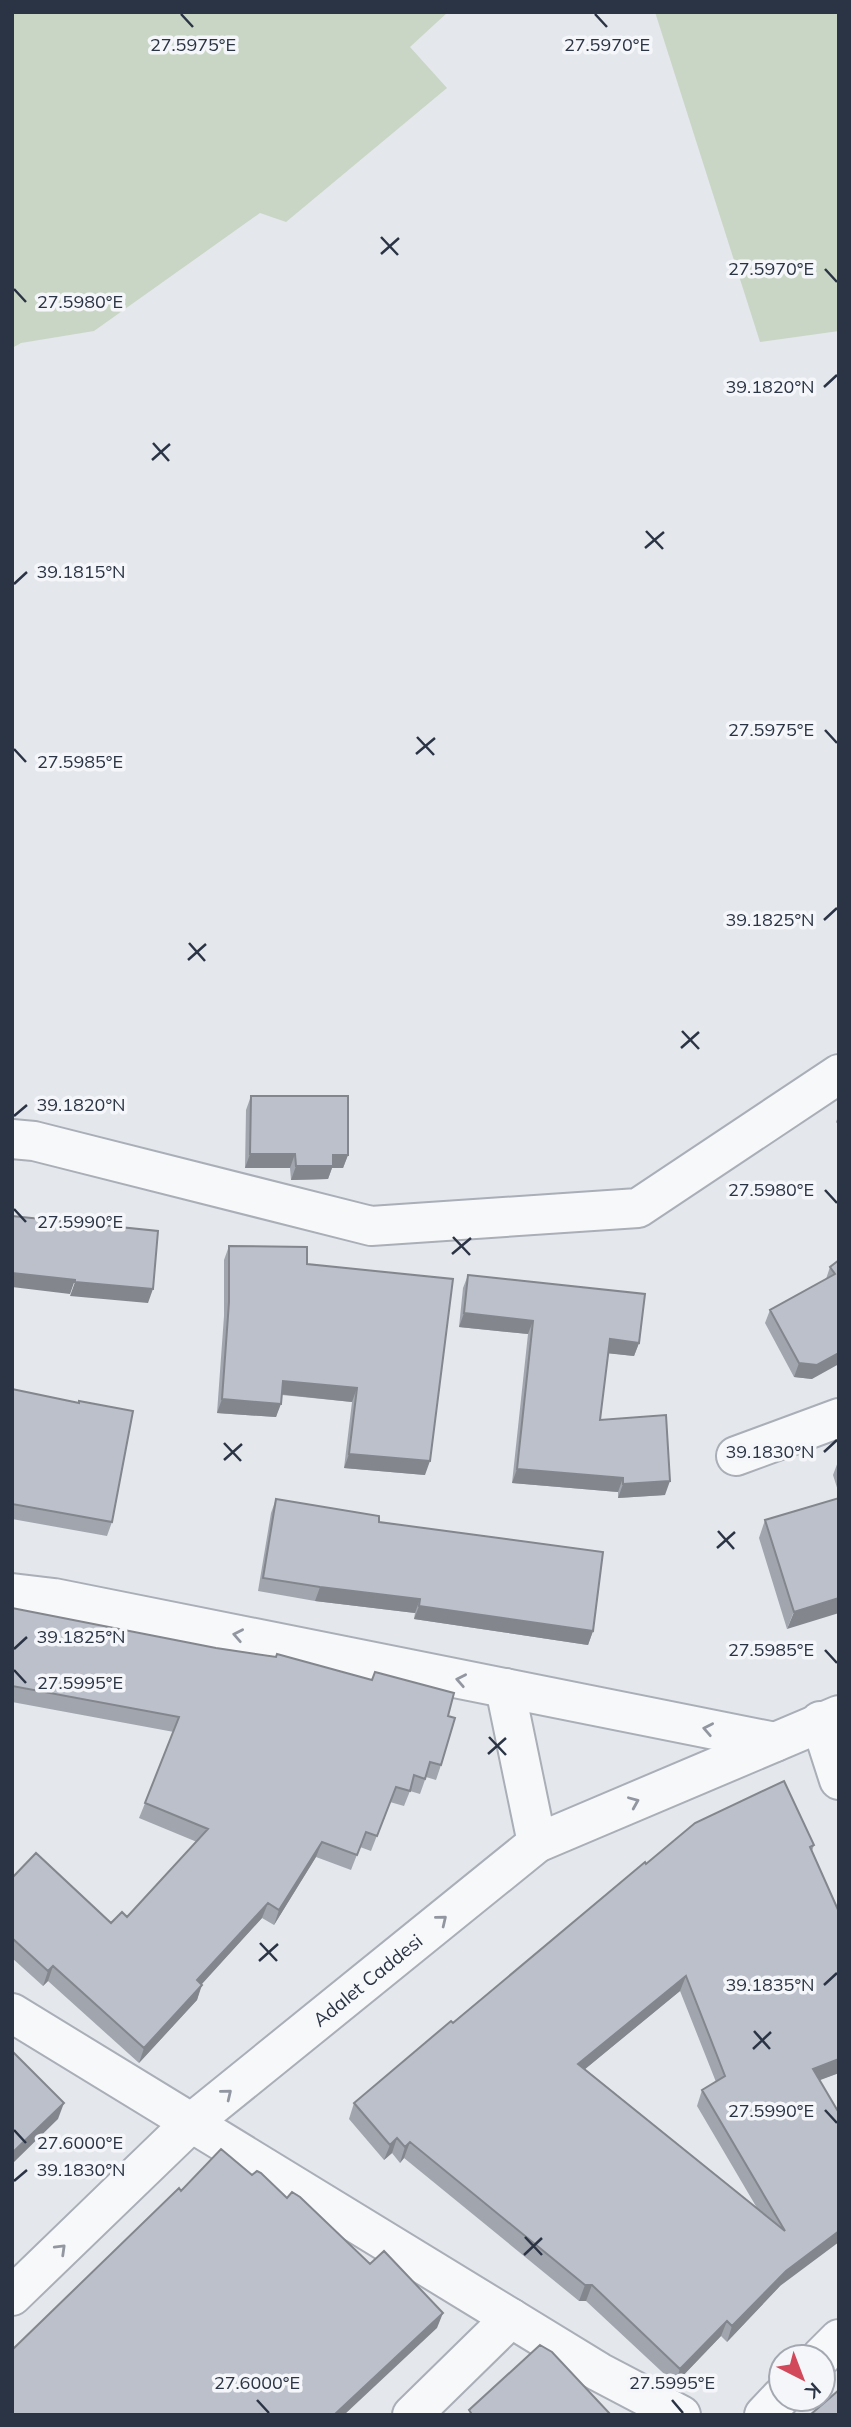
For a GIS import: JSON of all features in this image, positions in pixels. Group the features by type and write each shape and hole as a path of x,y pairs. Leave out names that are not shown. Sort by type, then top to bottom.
{"street":[{"path":"12,1139 34,1141 371,1226 638,1208 839,1074"},
{"path":"736,1455 839,1418"},
{"path":"12,1593 68,1601 775,1742"},
{"path":"505,1688 537,1843"},
{"path":"830,1718 839,1780"},
{"name":"Adalet Caddesi","path":"12,2296 191,2123 537,1843 830,1718"},
{"path":"12,2013 599,2372 681,2415"},
{"path":"412,2415 511,2319"}],"green space":[{"path":"12,12 448,12 410,47 447,88 286,222 260,213 94,331 21,343 12,348"},
{"path":"655,12 839,12 839,331 760,342"}],"building":[{"path":"251,1096 348,1096 348,1155 333,1155 333,1166 296,1166 295,1154 250,1154"},
{"path":"12,1216 158,1231 153,1289 12,1273"},
{"path":"229,1246 307,1247 307,1264 453,1279 430,1461 349,1454 357,1388 283,1381 281,1404 222,1399 229,1302"},
{"path":"839,1260 839,1353 817,1365 799,1363 770,1310 835,1274 830,1267"},
{"path":"468,1275 645,1294 639,1343 610,1339 600,1420 666,1415 670,1481 623,1484 623,1478 517,1469 533,1321 464,1313"},
{"path":"12,1389 133,1411 112,1522 12,1504"},
{"path":"839,1498 839,1598 794,1612 765,1520"},
{"path":"276,1499 379,1516 379,1522 603,1552 593,1631 419,1606 420,1599 263,1578"},
{"path":"12,1608 216,1648 276,1657 277,1654 372,1680 375,1672 454,1693 448,1716 455,1718 441,1765 430,1762 425,1779 414,1775 410,1791 396,1787 377,1836 366,1832 357,1855 322,1842 279,1910 268,1903 197,1980 202,1985 144,2048 53,1966 48,1971 12,1938 12,1878 36,1853 111,1923 122,1912 127,1917 208,1829 145,1803 179,1717 12,1686"},
{"path":"784,1781 814,1845 810,1847 839,1912 839,2059 813,2069 839,2113 839,2231 786,2271 732,2326 727,2321 680,2369 592,2285 585,2285 410,2142 405,2147 397,2138 390,2145 354,2103 695,1823","holes":["686,1976 725,2076 702,2090 785,2231 578,2064"]},
{"path":"12,2051 64,2103 12,2153"},
{"path":"221,2149 252,2175 257,2171 261,2173 287,2198 292,2192 300,2197 370,2264 384,2251 443,2313 334,2415 12,2415 12,2350 179,2188 181,2191"},
{"path":"540,2345 552,2352 611,2415 470,2415 469,2410"},
{"path":"839,2390 839,2415 810,2415 837,2413"}]}
